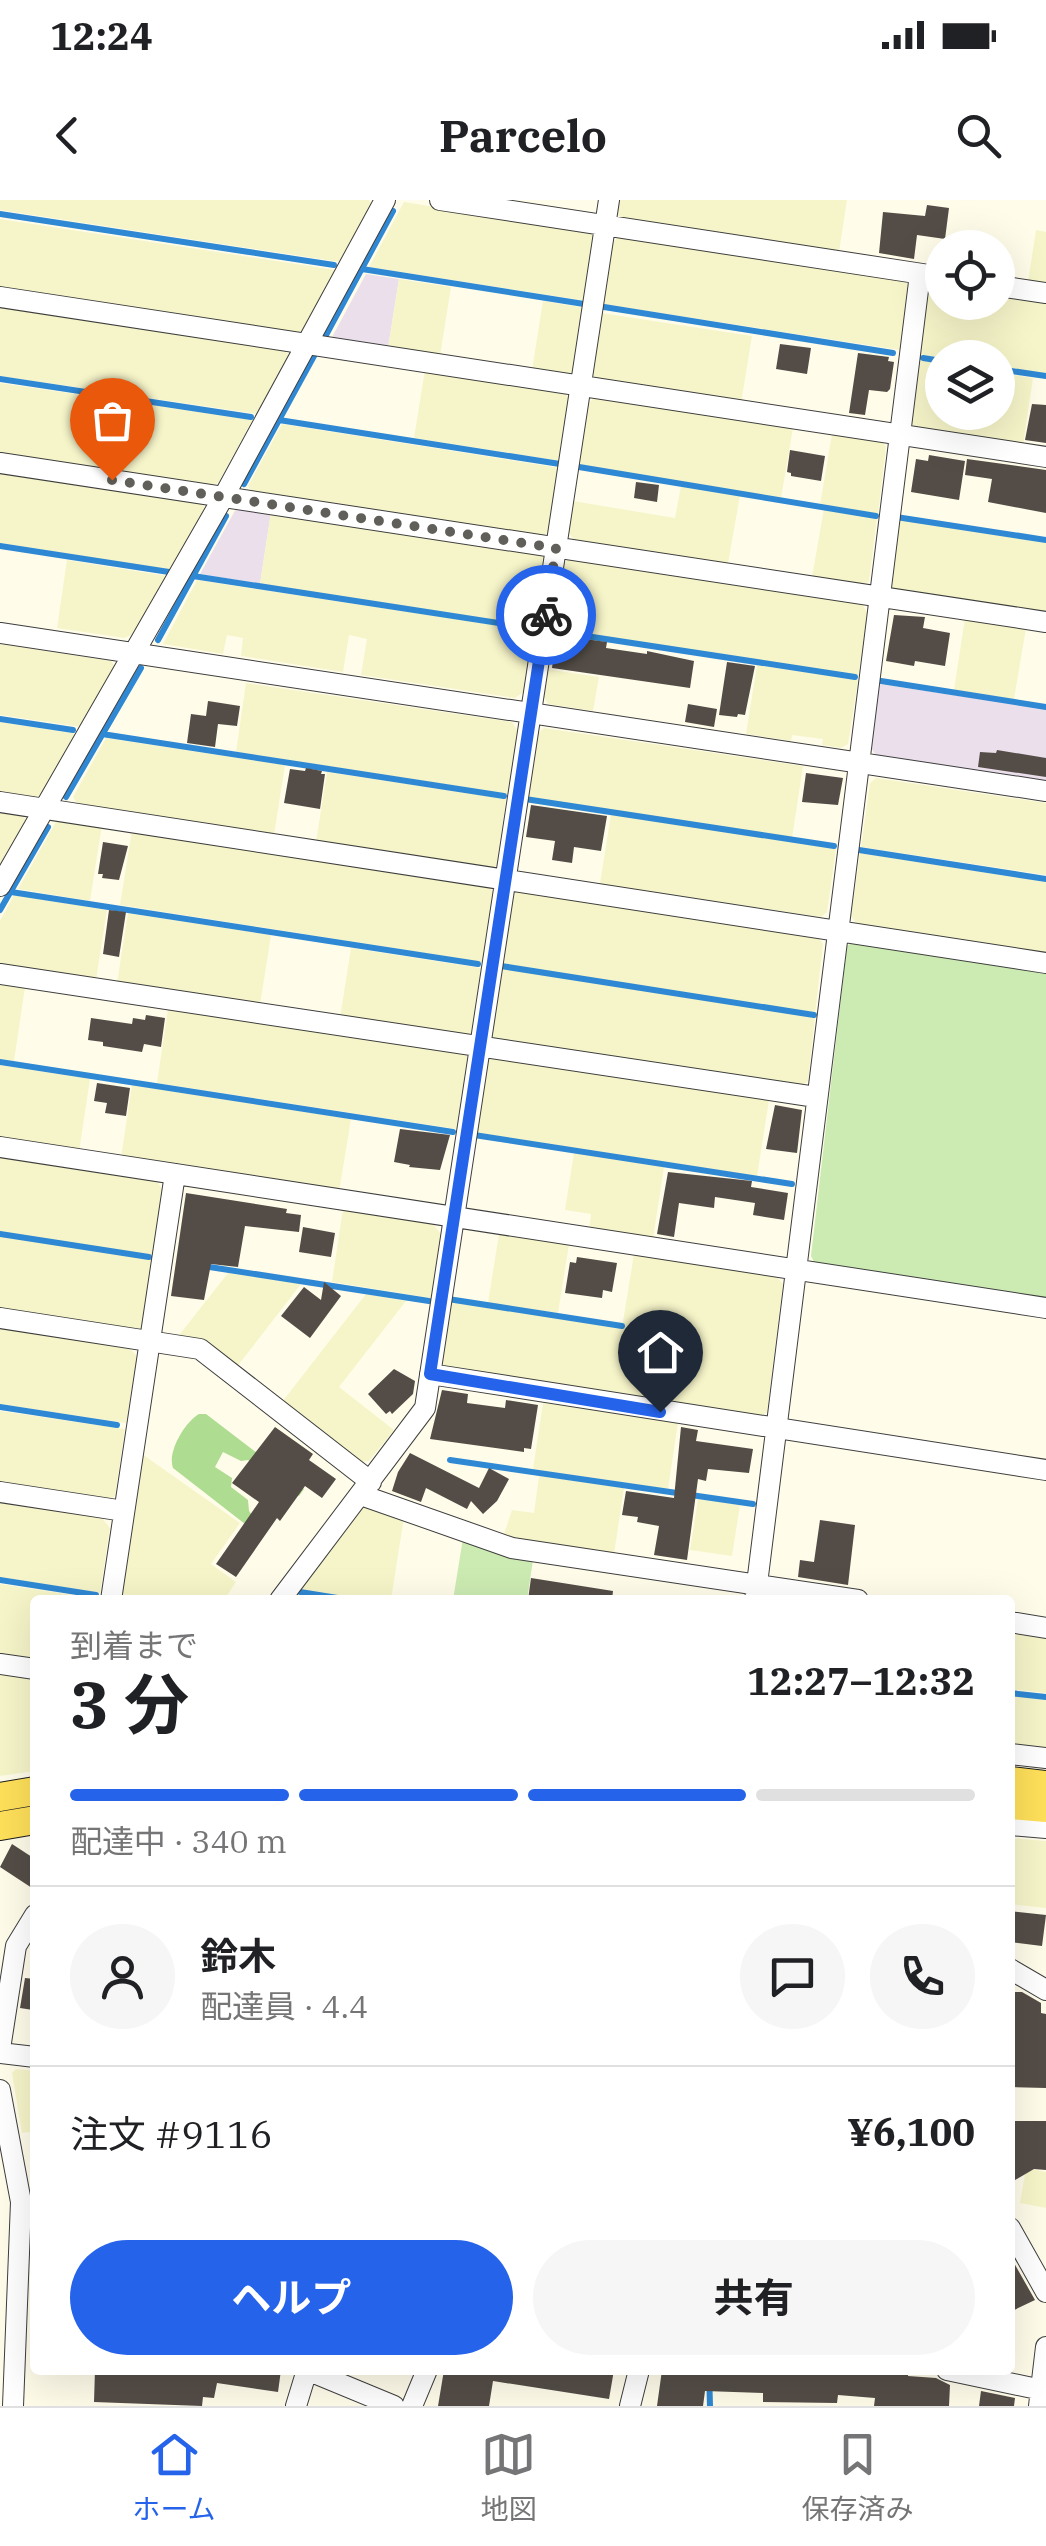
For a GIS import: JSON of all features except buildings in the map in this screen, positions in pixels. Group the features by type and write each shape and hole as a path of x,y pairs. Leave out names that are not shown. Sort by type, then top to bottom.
{"main road":[{"path":"1015,1782 1046,1785"},
{"path":"0,1797 30,1792"},
{"path":"1015,1805 1046,1808"},
{"path":"0,1826 30,1821"}],"street":[{"path":"0,886 224,496 385,200"},
{"path":"440,200 925,275"},
{"path":"284,1595 425,1408 609,200"},
{"path":"756,1593 920,274"},
{"path":"1015,288 1046,293"},
{"path":"0,297 1046,457"},
{"path":"0,463 1046,622"},
{"path":"0,633 1046,791"},
{"path":"0,802 1046,962"},
{"path":"0,974 816,1097"},
{"path":"0,1147 1046,1308"},
{"path":"112,1595 174,1174"},
{"path":"0,1318 200,1349 366,1488 512,1548 785,1595"},
{"path":"430,1374 1046,1470"},
{"path":"0,1492 124,1512"},
{"path":"1015,1623 1046,1628"},
{"path":"0,1664 30,1668"},
{"path":"1015,1755 1046,1758"},
{"path":"1015,1825 1046,1828"},
{"path":"30,1922 16,1946 0,2051 30,2056"},
{"path":"1015,1972 1046,1990"},
{"path":"0,2090 21,2202 25,2309 14,2406"},
{"path":"1015,2237 1046,2292"},
{"path":"963,2375 1040,2398 1046,2348"},
{"path":"296,2406 305,2375"},
{"path":"319,2375 394,2406"},
{"path":"412,2406 425,2375"},
{"path":"630,2406 637,2375"}],"shaded area":[{"path":"366,274 399,279 388,348 331,339"},
{"path":"237,507 271,512 260,584 200,574"},
{"path":"879,684 1046,709 1046,781 876,755 871,748"}],"green space":[{"path":"0,200 369,200 372,204 340,262 0,210"},
{"path":"620,200 847,200 839,252 623,220 617,214"},
{"path":"404,202 591,232 597,238 587,301 369,267"},
{"path":"0,219 336,270 302,331 292,335 0,289"},
{"path":"1036,230 1046,232 1046,285 1028,282"},
{"path":"621,236 903,279 909,286 900,350 602,304 612,242"},
{"path":"399,279 451,287 440,356 388,348"},
{"path":"1015,295 1046,300 1046,374 1015,369 1015,340 925,340 925,355 918,354 925,303 925,320 1015,320"},
{"path":"543,301 586,308 577,368 568,376 532,370"},
{"path":"0,305 284,349 289,356 257,414 0,376"},
{"path":"601,313 752,336 741,403 597,381 592,373"},
{"path":"917,360 925,361 925,430 1015,430 1015,375 1033,378 1023,445 917,429 909,421"},
{"path":"425,370 565,393 570,400 561,461 414,438"},
{"path":"0,383 253,420 218,483 208,487 0,455"},
{"path":"595,397 793,428 781,498 578,465 588,404"},
{"path":"282,424 560,468 550,530 542,537 252,492 248,486"},
{"path":"832,434 882,441 886,447 878,514 820,505"},
{"path":"0,470 200,501 205,509 171,570 0,543"},
{"path":"681,486 740,495 728,564 574,540 569,533 573,501 675,518"},
{"path":"824,509 877,518 869,581 863,585 812,577"},
{"path":"271,512 541,554 546,561 535,626 260,584"},
{"path":"896,519 1046,543 1046,614 896,591 886,580"},
{"path":"570,558 861,602 868,614 858,676 552,629 562,564"},
{"path":"67,560 167,576 134,634 124,638 57,628"},
{"path":"197,580 534,631 524,692 515,698 361,675 367,639 349,635 343,672 241,656 243,638 227,635 223,654 163,644"},
{"path":"965,618 1026,628 1014,699 954,690"},
{"path":"0,644 111,661 116,668 81,727 0,715"},
{"path":"757,665 858,680 848,744 841,748 822,745 823,739 792,735 791,741 746,734"},
{"path":"546,669 599,677 593,711 548,704 542,694"},
{"path":"246,683 512,722 518,731 509,794 236,752"},
{"path":"0,722 77,734 42,794 32,799 0,794"},
{"path":"544,728 803,766 792,838 527,797 537,734"},
{"path":"106,738 285,765 274,835 78,805 73,797"},
{"path":"327,772 506,799 497,865 492,869 316,842"},
{"path":"876,778 1046,803 1046,875 861,847 870,783"},
{"path":"0,811 23,815 27,822 0,868"},
{"path":"611,814 836,849 827,912 821,917 600,884"},
{"path":"57,820 102,825 90,901 18,889"},
{"path":"132,830 488,884 493,892 482,962 120,905"},
{"path":"860,853 1046,882 1046,954 857,924 851,916"},
{"path":"517,890 817,936 823,944 815,1014 501,965 512,894"},
{"path":"14,895 107,910 96,980 0,965 0,921"},
{"path":"128,913 271,935 260,1005 117,983"},
{"path":"853,942 1046,971 1046,1300 815,1264 811,1256 847,946"},
{"path":"351,948 481,968 471,1033 465,1037 340,1018"},
{"path":"501,968 815,1017 808,1081 800,1087 495,1040 491,1035"},
{"path":"0,983 25,987 14,1061 0,1059"},
{"path":"168,1009 468,1055 456,1129 157,1083"},
{"path":"493,1057 769,1100 757,1176 473,1132 484,1062"},
{"path":"0,1065 90,1079 79,1152 0,1140"},
{"path":"132,1085 351,1119 339,1192 121,1158"},
{"path":"574,1153 664,1167 653,1239 589,1230 591,1214 565,1210"},
{"path":"0,1157 156,1180 162,1189 153,1256 0,1232"},
{"path":"343,1209 432,1223 441,1234 431,1298 332,1282"},
{"path":"499,1234 569,1244 558,1313 488,1303"},
{"path":"0,1236 152,1260 142,1330 0,1311"},
{"path":"634,1254 776,1276 783,1284 767,1412 757,1419 444,1371 437,1363 446,1301 622,1328"},
{"path":"228,1273 301,1284 236,1368 176,1339"},
{"path":"366,1294 406,1301 339,1387 394,1430 369,1461 360,1462 282,1402"},
{"path":"0,1328 129,1348 137,1356 126,1423 0,1404"},
{"path":"543,1403 678,1423 668,1489 533,1469"},
{"path":"0,1411 125,1429 115,1496 106,1501 0,1485"},
{"path":"199,1414 206,1414 304,1489 299,1496 248,1460 241,1461 223,1452 215,1467 232,1478 231,1487 248,1500 249,1511 266,1534 254,1531 173,1468 178,1438"},
{"path":"142,1454 240,1523 211,1564 236,1582 227,1595 119,1595"},
{"path":"539,1476 624,1488 614,1554 503,1537 512,1510 534,1513"},
{"path":"698,1499 740,1505 732,1556 690,1550"},
{"path":"0,1502 102,1518 110,1528 100,1593 0,1577"},
{"path":"362,1506 404,1517 392,1595 332,1595 299,1590"},
{"path":"463,1538 533,1560 528,1595 454,1595"},
{"path":"0,1584 73,1595 30,1595 30,1661 0,1657"},
{"path":"1015,1631 1046,1636 1046,1693 1015,1690"},
{"path":"0,1673 30,1677 30,1772 0,1776"},
{"path":"1015,1696 1046,1700 1046,1749 1015,1746"},
{"path":"1015,1838 1046,1841 1046,1908 1015,1905"},
{"path":"16,2069 30,2070 30,2132 22,2133 12,2073"},
{"path":"1026,2168 1046,2172 1046,2208 1020,2203"}],"waterway":[{"path":"326,335 393,211"},
{"path":"0,214 334,265"},
{"path":"362,269 584,304"},
{"path":"604,307 893,353"},
{"path":"244,484 314,356"},
{"path":"1015,371 1046,376"},
{"path":"0,379 251,417"},
{"path":"279,420 560,464"},
{"path":"579,467 876,516"},
{"path":"158,640 226,516"},
{"path":"896,517 1046,540"},
{"path":"0,546 169,572"},
{"path":"193,576 531,628"},
{"path":"553,631 855,677"},
{"path":"66,797 141,668"},
{"path":"881,681 1046,707"},
{"path":"0,719 73,730"},
{"path":"102,734 504,796"},
{"path":"525,799 834,846"},
{"path":"0,910 48,827"},
{"path":"859,850 1046,879"},
{"path":"11,892 478,964"},
{"path":"501,966 814,1015"},
{"path":"0,1062 453,1132"},
{"path":"474,1135 792,1184"},
{"path":"0,1234 149,1257"},
{"path":"203,1266 429,1301"},
{"path":"448,1299 622,1326"},
{"path":"0,1407 117,1425"},
{"path":"450,1460 753,1504"},
{"path":"0,1580 96,1595"},
{"path":"300,1592 319,1595"},
{"path":"1015,1694 1046,1697"},
{"path":"709,2375 710,2406"}],"way so far":[{"path":"112,480 556,548 546,615"}],"route":[{"path":"546,615 430,1374 660,1412"}]}
